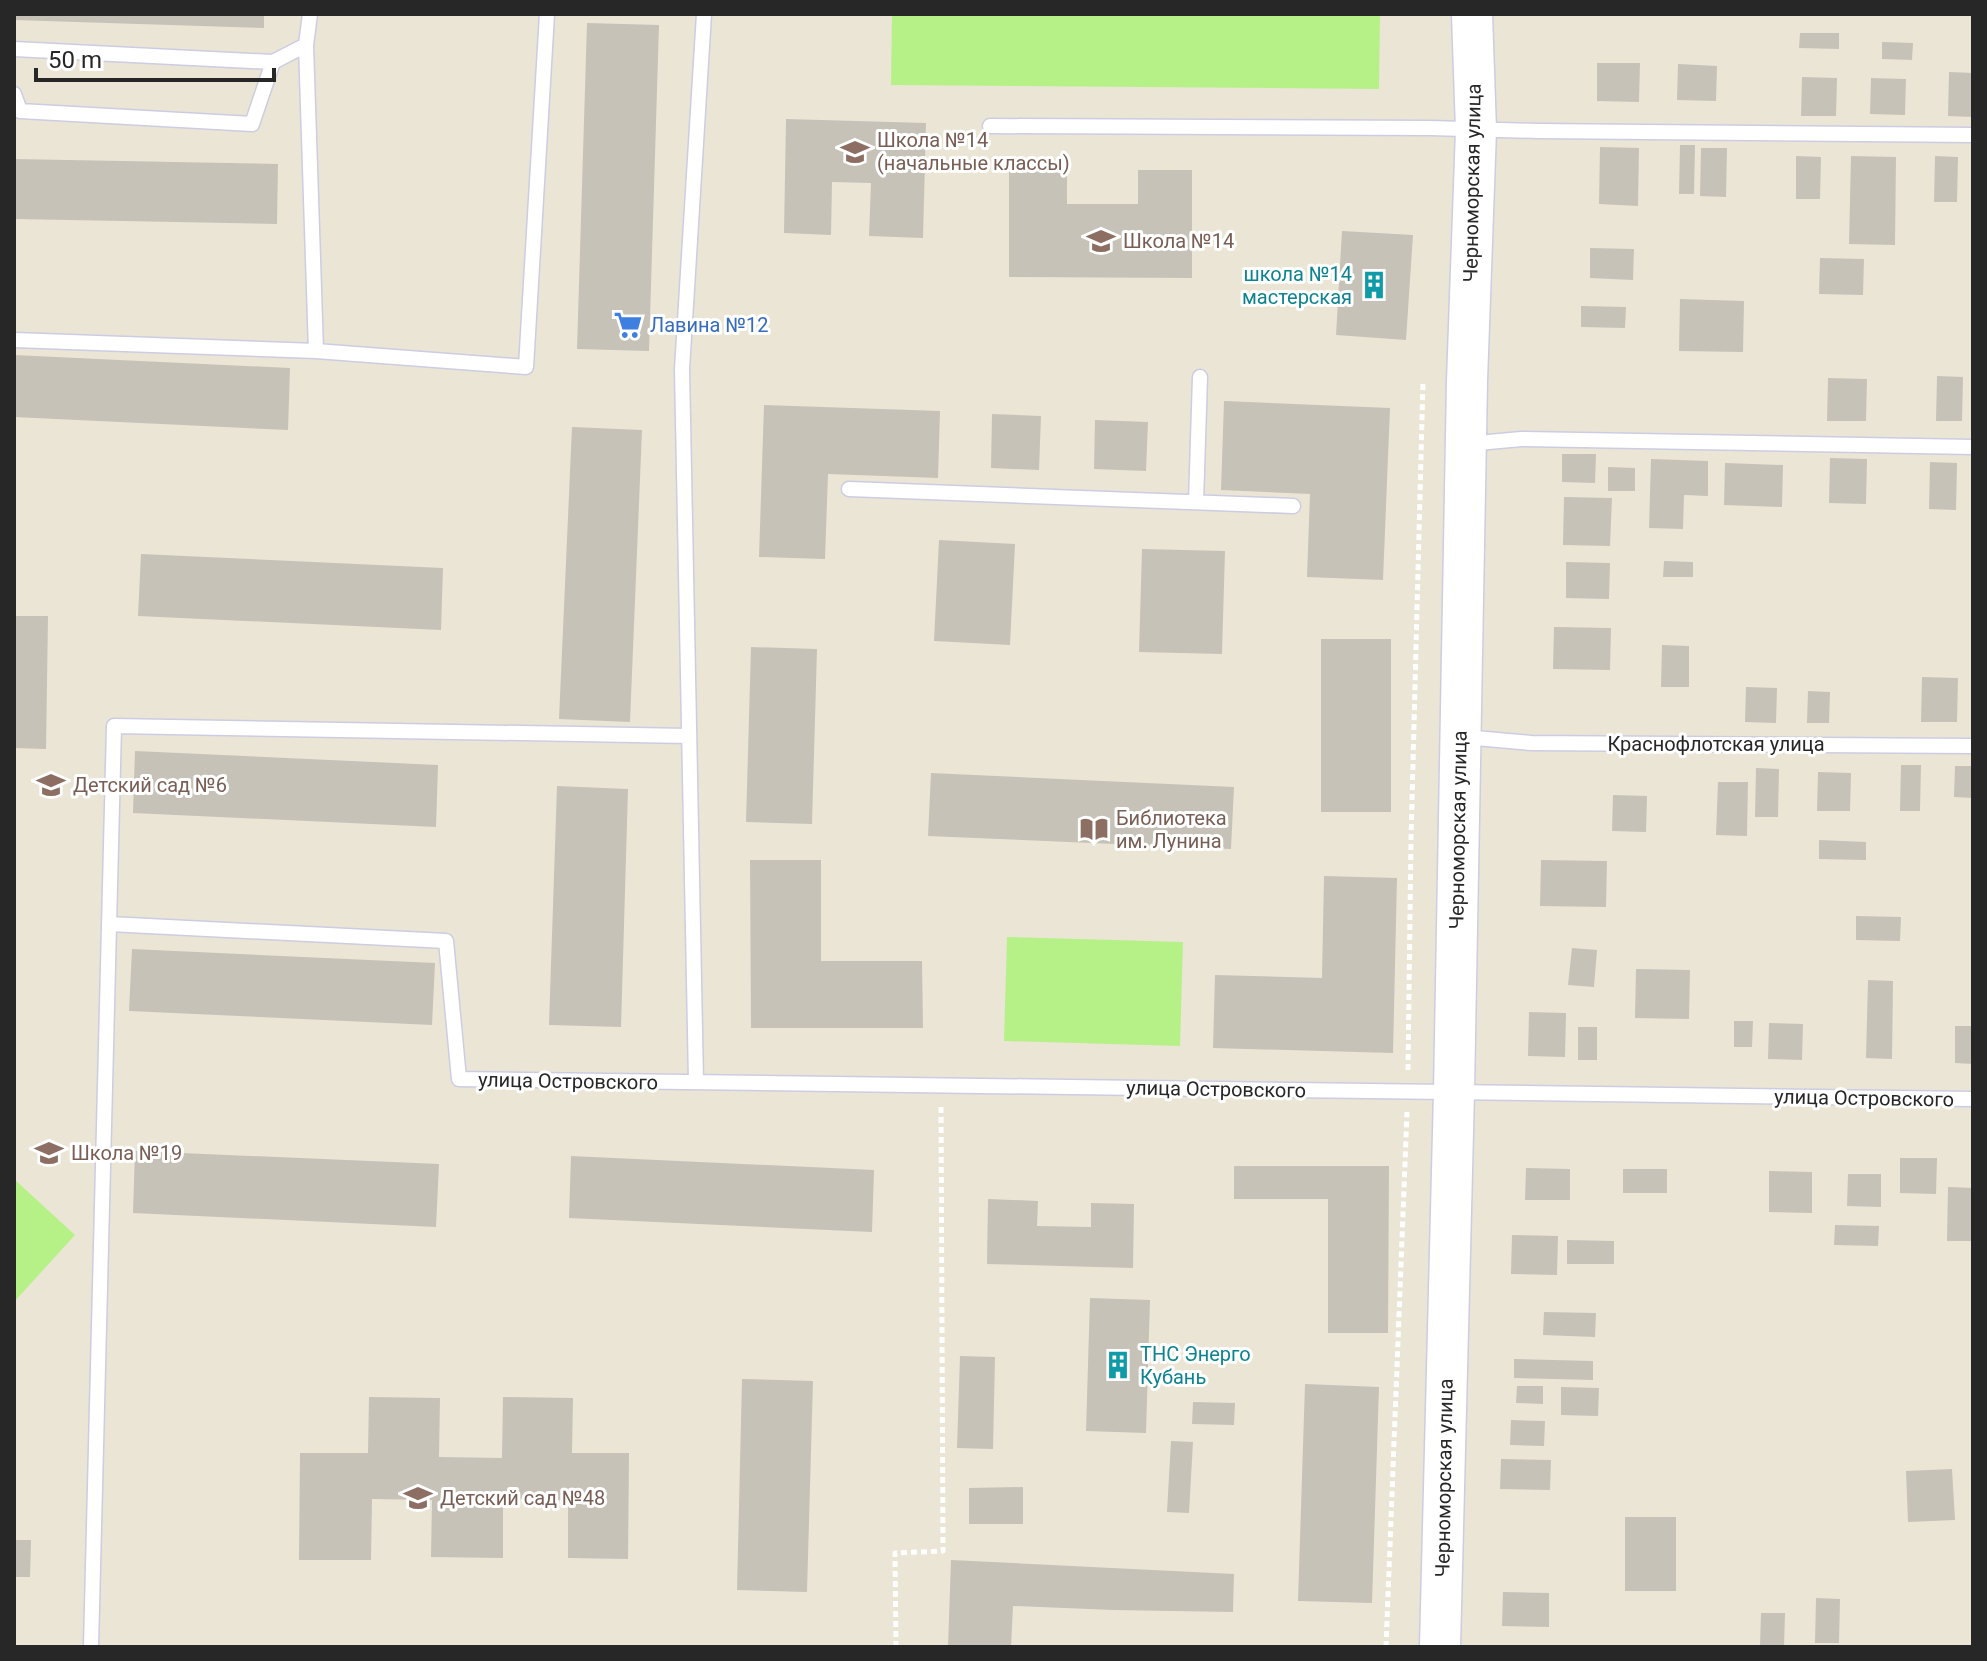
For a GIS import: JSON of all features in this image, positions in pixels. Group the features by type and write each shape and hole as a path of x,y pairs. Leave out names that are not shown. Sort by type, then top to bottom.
{"main road":[{"name":"Черноморская улица","path":"1440,1647 1467,365 1476,130 1472,14"}],"lane":[{"path":"310,14 306,45 316,351"},
{"path":"14,340 316,351 526,367 547,14"},
{"path":"696,1082 682,369 704,14"},
{"path":"14,49 273,62 306,45"},
{"path":"14,94 20,111 252,124 273,62"},
{"path":"990,126 1415,127 1973,135"},
{"path":"1196,502 1200,377"},
{"path":"1467,444 1521,439 1973,447"},
{"path":"849,489 1293,506"},
{"path":"91,1647 114,726 689,736"},
{"name":"Краснофлотская улица","path":"1460,737 1531,743 1973,746"},
{"name":"улица Островского","path":"109,924 446,941 459,1079 1973,1099"}],"path":[{"path":"1386,1647 1408,1092 1423,381"},
{"path":"896,1647 895,1553 943,1551 941,1085"}],"green space":[{"path":"892,14 1380,14 1379,89 891,85"},
{"path":"1007,937 1183,942 1180,1046 1004,1041"},
{"path":"14,1179 75,1235 14,1302"}],"building":[{"path":"14,14 264,14 264,28 14,20"},
{"path":"587,23 659,25 649,351 577,349"},
{"path":"1800,33 1839,33 1839,49 1799,48"},
{"path":"1882,42 1913,43 1912,60 1882,59"},
{"path":"1597,63 1640,63 1639,102 1597,101"},
{"path":"1678,64 1717,66 1716,101 1677,100"},
{"path":"1949,72 1973,73 1973,117 1948,116"},
{"path":"1802,77 1837,78 1836,116 1801,116"},
{"path":"1871,78 1906,79 1905,115 1870,114"},
{"name":"Школа №14 (начальные классы)","path":"786,119 926,123 923,238 869,236 871,183 832,182 831,235 784,233"},
{"path":"1680,145 1695,145 1694,194 1679,194"},
{"path":"1600,147 1639,148 1638,206 1599,204"},
{"path":"1701,148 1727,148 1726,197 1700,196"},
{"path":"1796,156 1821,157 1820,199 1796,199"},
{"path":"1851,156 1896,157 1895,245 1849,244"},
{"path":"1935,156 1958,157 1957,202 1934,202"},
{"path":"14,159 278,164 277,224 14,219"},
{"name":"Школа №14","path":"1009,169 1067,169 1067,204 1138,204 1138,170 1192,170 1192,278 1009,277"},
{"name":"школа №14 мастерская","path":"1342,231 1413,235 1406,340 1336,335"},
{"path":"1590,248 1634,249 1633,280 1590,278"},
{"path":"1820,258 1864,259 1863,295 1819,294"},
{"path":"1680,299 1744,301 1743,352 1679,351"},
{"path":"1581,306 1626,307 1625,328 1581,327"},
{"path":"14,355 290,368 288,430 14,417"},
{"path":"1937,376 1963,377 1962,421 1936,421"},
{"path":"1828,378 1867,379 1866,421 1827,421"},
{"path":"1224,401 1390,408 1383,580 1307,577 1310,494 1221,490"},
{"path":"764,405 940,411 938,478 828,474 825,559 759,557"},
{"path":"992,414 1041,416 1039,470 991,468"},
{"path":"1095,420 1148,422 1146,471 1094,469"},
{"path":"572,427 642,430 630,722 559,719"},
{"path":"1562,454 1596,454 1595,483 1562,482"},
{"path":"1830,458 1867,459 1866,504 1829,503"},
{"path":"1651,459 1708,461 1708,496 1684,495 1683,529 1649,528"},
{"path":"1930,462 1957,463 1956,510 1929,509"},
{"path":"1725,463 1783,465 1782,507 1724,505"},
{"path":"1608,467 1635,468 1635,491 1608,491"},
{"path":"1564,497 1612,498 1610,546 1563,545"},
{"path":"939,540 1015,544 1010,645 934,641"},
{"path":"1142,549 1225,551 1222,654 1139,652"},
{"path":"141,554 443,568 441,630 138,616"},
{"path":"1664,561 1693,562 1693,577 1663,577"},
{"path":"1566,562 1610,563 1609,599 1566,598"},
{"path":"14,616 48,616 46,749 14,748"},
{"path":"1554,627 1611,628 1610,670 1553,669"},
{"path":"1321,639 1391,639 1391,812 1321,812"},
{"path":"1662,645 1689,646 1689,687 1661,687"},
{"path":"751,647 817,649 812,824 746,822"},
{"path":"1922,677 1958,678 1957,722 1921,722"},
{"path":"1746,687 1777,688 1776,723 1745,722"},
{"path":"1808,691 1830,692 1829,723 1807,723"},
{"path":"135,751 438,765 436,827 133,813"},
{"path":"1901,765 1921,765 1920,811 1900,811"},
{"path":"1955,766 1973,766 1973,798 1954,797"},
{"path":"1756,768 1779,769 1778,817 1755,817"},
{"path":"1818,772 1851,773 1850,811 1817,811"},
{"path":"931,773 1234,787 1231,849 928,836"},
{"path":"1718,782 1748,782 1747,836 1716,835"},
{"path":"557,786 628,789 621,1027 549,1025"},
{"path":"1613,795 1647,796 1646,832 1612,831"},
{"path":"1819,840 1866,842 1866,860 1819,859"},
{"path":"750,860 821,860 821,961 922,961 923,1028 751,1028"},
{"path":"1541,860 1607,861 1606,907 1540,906"},
{"path":"1324,876 1397,878 1393,1053 1213,1048 1215,975 1322,978"},
{"path":"1856,916 1901,917 1900,941 1856,940"},
{"path":"1572,948 1597,950 1594,987 1568,985"},
{"path":"132,949 435,963 432,1025 129,1011"},
{"path":"1636,969 1690,970 1689,1019 1635,1018"},
{"path":"1868,980 1893,981 1892,1059 1866,1058"},
{"path":"1529,1012 1566,1013 1565,1057 1528,1056"},
{"path":"1734,1021 1753,1021 1752,1047 1734,1047"},
{"path":"1769,1023 1803,1024 1802,1060 1768,1059"},
{"path":"1955,1026 1973,1026 1973,1064 1955,1063"},
{"path":"1578,1027 1597,1027 1597,1060 1578,1060"},
{"path":"135,1151 439,1164 436,1227 133,1213"},
{"path":"571,1156 874,1170 872,1232 569,1218"},
{"path":"1900,1158 1937,1158 1936,1194 1900,1193"},
{"path":"1234,1166 1389,1166 1388,1333 1328,1333 1328,1199 1234,1199"},
{"path":"1526,1168 1570,1169 1570,1200 1525,1200"},
{"path":"1623,1169 1667,1169 1667,1193 1623,1193"},
{"path":"1769,1171 1812,1172 1812,1213 1769,1212"},
{"path":"1848,1174 1881,1174 1881,1207 1847,1206"},
{"path":"1948,1187 1973,1188 1973,1241 1947,1241"},
{"path":"988,1199 1038,1201 1037,1226 1091,1227 1091,1203 1134,1204 1133,1268 987,1264"},
{"path":"1835,1225 1879,1226 1878,1246 1834,1245"},
{"path":"1512,1235 1558,1236 1557,1275 1511,1274"},
{"path":"1567,1240 1614,1241 1614,1264 1567,1264"},
{"name":"ТНС Энерго Кубань","path":"1090,1298 1150,1300 1146,1433 1086,1431"},
{"path":"1544,1312 1596,1313 1595,1337 1543,1335"},
{"path":"960,1356 995,1357 993,1449 957,1448"},
{"path":"1514,1359 1593,1361 1593,1380 1514,1378"},
{"path":"742,1379 813,1381 807,1592 737,1590"},
{"path":"1305,1384 1379,1387 1372,1603 1298,1601"},
{"path":"1517,1386 1543,1386 1543,1404 1516,1403"},
{"path":"1561,1387 1599,1388 1598,1416 1561,1415"},
{"path":"369,1397 440,1398 439,1457 502,1458 503,1397 573,1398 572,1453 629,1453 628,1559 568,1558 568,1500 503,1499 503,1558 431,1557 432,1500 372,1499 371,1560 299,1560 300,1453 368,1453"},
{"path":"1193,1402 1235,1403 1234,1425 1192,1424"},
{"path":"1511,1420 1545,1421 1544,1446 1510,1445"},
{"path":"1171,1441 1193,1442 1189,1513 1167,1512"},
{"path":"1501,1459 1551,1460 1550,1490 1500,1489"},
{"path":"1952,1469 1955,1520 1908,1522 1906,1471"},
{"path":"1023,1487 1023,1524 969,1524 969,1488"},
{"path":"1625,1517 1676,1517 1676,1591 1625,1591"},
{"path":"14,1540 31,1540 30,1577 14,1577"},
{"path":"951,1560 1234,1574 1233,1612 1013,1606 1011,1647 948,1647"},
{"path":"1503,1592 1549,1593 1549,1627 1502,1626"},
{"path":"1816,1598 1840,1599 1839,1643 1815,1643"},
{"path":"1761,1613 1785,1613 1784,1647 1760,1647"}],"place":[{"name":"Школа №14 (начальные классы)","path":"855,152"},
{"name":"Школа №14","path":"1101,241"},
{"name":"школа №14 мастерская","path":"1374,285"},
{"name":"Лавина №12","path":"628,325"},
{"name":"Детский сад №6","path":"51,785"},
{"name":"Библиотека им. Лунина","path":"1094,829"},
{"name":"Школа №19","path":"49,1153"},
{"name":"ТНС Энерго Кубань","path":"1118,1365"},
{"name":"Детский сад №48","path":"418,1498"}]}
